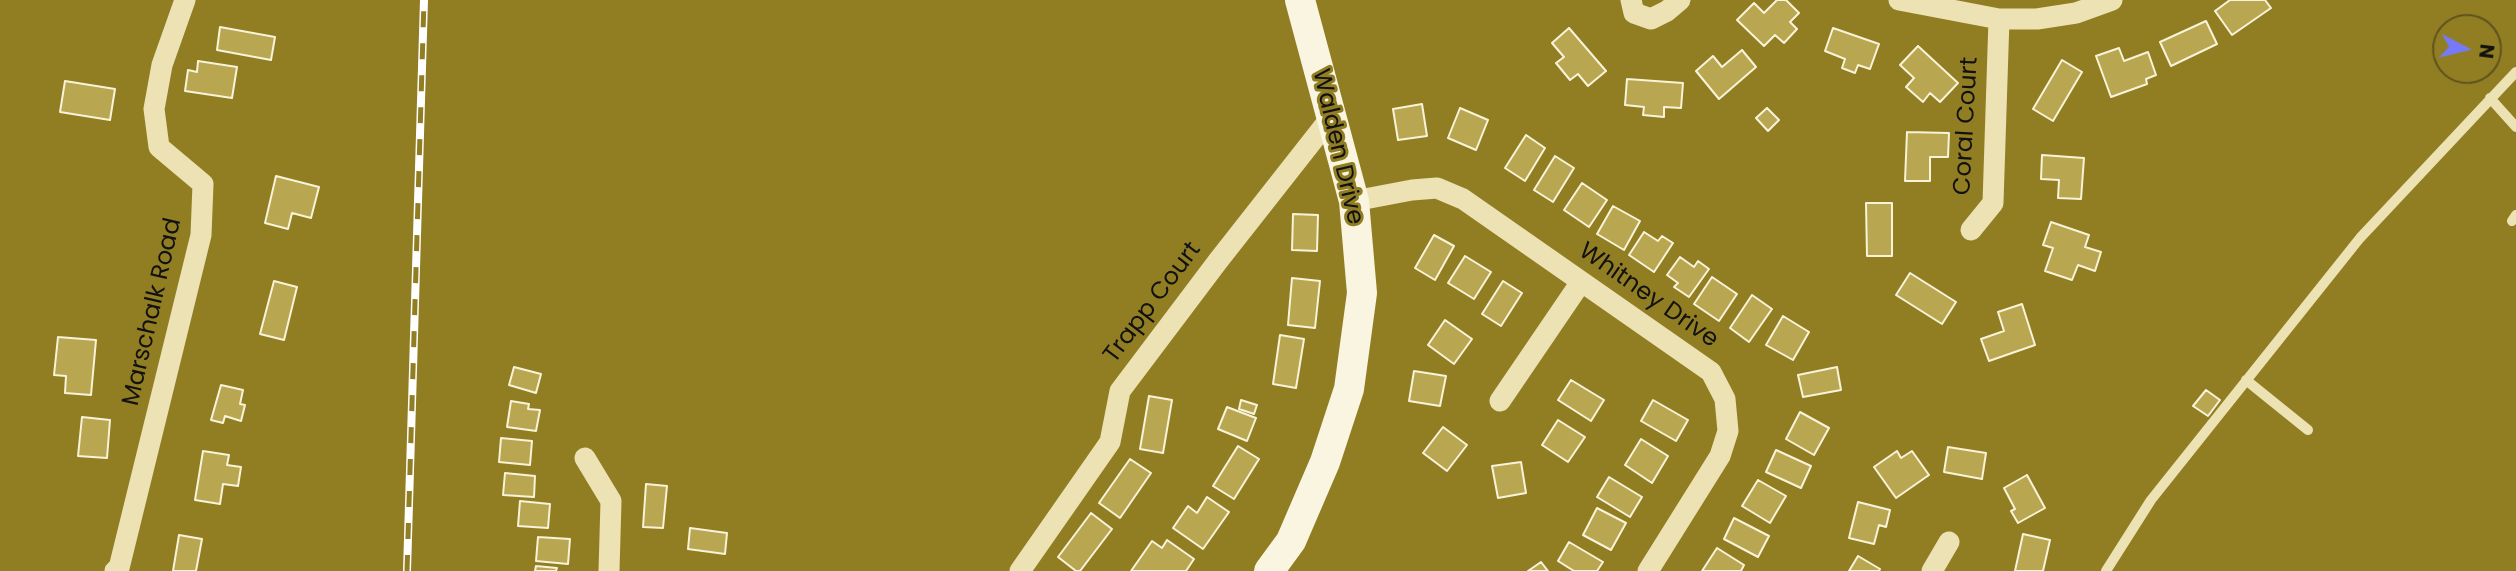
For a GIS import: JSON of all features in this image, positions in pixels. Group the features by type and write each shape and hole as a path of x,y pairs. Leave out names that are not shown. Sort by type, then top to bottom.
{"street":[{"name":"Marschalk Road","path":"115,571 119,568 201,235 203,184 159,147 153,110 162,65 185,0"},
{"name":"Walden Drive","path":"1269,571 1291,541 1325,463 1349,389 1362,293 1354,201 1300,0"},
{"path":"1631,0 1634,13 1651,19 1680,0"},
{"path":"1899,0 1999,19 2038,19 2076,13 2112,0"},
{"name":"Coral Court","path":"1971,230 1993,203 1999,19"},
{"name":"Trapp Court","path":"1020,571 1110,442 1119,391 1332,116"},
{"name":"Whitney Drive","path":"1354,201 1437,188 1463,200 1711,372 1725,399 1728,431 1720,456 1648,571"},
{"path":"1500,401 1581,282"},
{"path":"585,458 611,501 609,571"},
{"path":"1932,571 1949,542"}],"lane":[{"path":"2106,571 2151,500 2360,238 2516,72"},
{"path":"2490,98 2516,127"},
{"path":"2246,380 2308,430"}],"building":[{"path":"1777,0 1786,0 1799,13 1790,22 1797,29 1784,43 1775,35 1764,46 1737,20 1754,3 1764,13"},
{"path":"2230,0 2265,0 2271,8 2232,35 2215,11"},
{"path":"2206,21 2217,44 2171,66 2160,42"},
{"path":"220,27 275,37 271,60 217,50"},
{"path":"1569,28 1606,71 1588,86 1578,74 1570,80 1556,63 1564,57 1552,43"},
{"path":"1833,28 1879,44 1870,69 1858,65 1855,73 1842,68 1845,59 1825,51"},
{"path":"1918,46 1958,83 1940,102 1930,93 1923,102 1906,87 1914,78 1900,65"},
{"path":"2119,48 2124,61 2148,52 2156,75 2146,79 2147,84 2111,97 2096,56"},
{"path":"1742,50 1756,67 1719,99 1696,71 1713,56 1722,67"},
{"path":"2062,60 2082,72 2053,121 2033,109"},
{"path":"198,61 237,67 232,98 185,91 188,70 197,72"},
{"path":"1627,79 1683,83 1681,108 1664,107 1664,117 1643,115 1644,107 1625,105"},
{"path":"65,81 115,89 110,120 60,112"},
{"path":"1422,104 1427,136 1398,140 1393,109"},
{"path":"1460,108 1488,120 1476,150 1448,138"},
{"path":"1767,108 1779,120 1768,131 1756,118"},
{"path":"1907,132 1949,133 1948,157 1930,157 1930,181 1905,181"},
{"path":"1526,135 1545,148 1525,181 1505,168"},
{"path":"2042,155 2084,158 2081,199 2058,198 2059,180 2041,179"},
{"path":"1555,156 1574,168 1553,202 1534,190"},
{"path":"276,176 319,187 311,218 292,213 288,229 265,223"},
{"path":"1582,183 1607,200 1589,227 1564,210"},
{"path":"1866,203 1892,203 1892,256 1867,256"},
{"path":"1613,206 1640,221 1624,250 1597,234"},
{"path":"1293,214 1318,215 1317,251 1292,250"},
{"path":"2051,222 2089,235 2085,247 2101,252 2095,271 2078,265 2072,280 2045,271 2053,248 2043,245"},
{"path":"1644,232 1658,241 1662,236 1673,243 1654,272 1629,255"},
{"path":"1434,235 1454,246 1435,280 1415,268"},
{"path":"1465,256 1491,272 1474,299 1448,283"},
{"path":"1680,257 1694,267 1698,261 1709,269 1689,297 1674,287 1678,283 1667,275"},
{"path":"1910,273 1956,302 1942,324 1896,295"},
{"path":"1712,277 1737,294 1719,321 1694,304"},
{"path":"1292,278 1320,281 1315,328 1288,325"},
{"path":"274,281 297,287 284,340 260,334"},
{"path":"1503,281 1522,293 1501,326 1482,314"},
{"path":"1752,295 1772,309 1749,342 1730,328"},
{"path":"2022,304 2035,345 1989,361 1981,339 2004,331 1998,312"},
{"path":"1783,316 1809,332 1793,360 1766,345"},
{"path":"1445,320 1472,339 1454,364 1428,345"},
{"path":"1280,335 1304,339 1296,388 1273,384"},
{"path":"58,337 96,340 91,395 65,393 66,376 54,375"},
{"path":"514,367 541,374 536,393 509,385"},
{"path":"1837,367 1841,390 1803,397 1798,375"},
{"path":"1414,371 1446,376 1440,406 1409,401"},
{"path":"1571,380 1604,400 1591,421 1558,400"},
{"path":"221,385 243,390 240,404 245,405 241,421 225,416 223,423 211,420"},
{"path":"2206,390 2220,400 2208,416 2193,406"},
{"path":"1149,396 1172,400 1163,453 1140,449"},
{"path":"1241,400 1257,405 1254,414 1239,409"},
{"path":"1653,400 1688,420 1676,441 1641,421"},
{"path":"511,401 529,404 528,409 540,410 536,431 507,427"},
{"path":"1227,407 1256,418 1247,441 1218,429"},
{"path":"1800,412 1829,428 1814,455 1786,439"},
{"path":"82,417 110,420 107,458 78,456"},
{"path":"1558,420 1585,437 1568,462 1542,445"},
{"path":"1443,427 1467,445 1447,471 1423,453"},
{"path":"501,438 532,441 530,465 499,462"},
{"path":"1641,439 1668,456 1652,483 1625,465"},
{"path":"1238,446 1259,459 1234,499 1213,486"},
{"path":"1948,447 1986,453 1982,479 1944,472"},
{"path":"1776,450 1811,466 1801,488 1766,472"},
{"path":"203,451 229,455 227,465 241,467 238,486 223,484 220,504 195,500"},
{"path":"1897,451 1901,458 1912,451 1929,475 1896,498 1874,467"},
{"path":"1130,459 1151,473 1120,518 1099,503"},
{"path":"1521,462 1526,493 1498,498 1492,466"},
{"path":"505,473 535,476 534,497 503,495"},
{"path":"2027,475 2045,508 2018,523 2011,511 2015,509 2004,488"},
{"path":"1609,477 1642,497 1630,517 1597,497"},
{"path":"1758,480 1786,496 1770,523 1742,506"},
{"path":"646,484 667,486 663,528 643,527"},
{"path":"1207,497 1229,512 1203,549 1173,528 1188,506 1197,513"},
{"path":"520,501 550,504 548,528 518,526"},
{"path":"1858,502 1890,510 1886,527 1879,525 1874,544 1849,538"},
{"path":"1597,508 1626,523 1611,550 1583,535"},
{"path":"1091,513 1112,529 1080,571 1076,571 1058,557"},
{"path":"1734,518 1769,536 1758,557 1724,539"},
{"path":"690,528 727,533 725,554 688,549"},
{"path":"2023,534 2050,540 2043,571 2015,571"},
{"path":"179,535 202,539 196,571 173,571"},
{"path":"538,537 570,539 568,564 536,561"},
{"path":"1167,540 1194,559 1186,571 1131,571 1152,541 1162,548"},
{"path":"1569,542 1603,562 1597,571 1574,571 1558,561"},
{"path":"1717,548 1744,565 1741,571 1702,571"},
{"path":"1858,556 1880,569 1879,571 1849,571"},
{"path":"1541,562 1548,571 1528,571"},
{"path":"536,566 557,568 556,571 535,571"}],"railway":[{"path":"407,571 424,0"}]}
